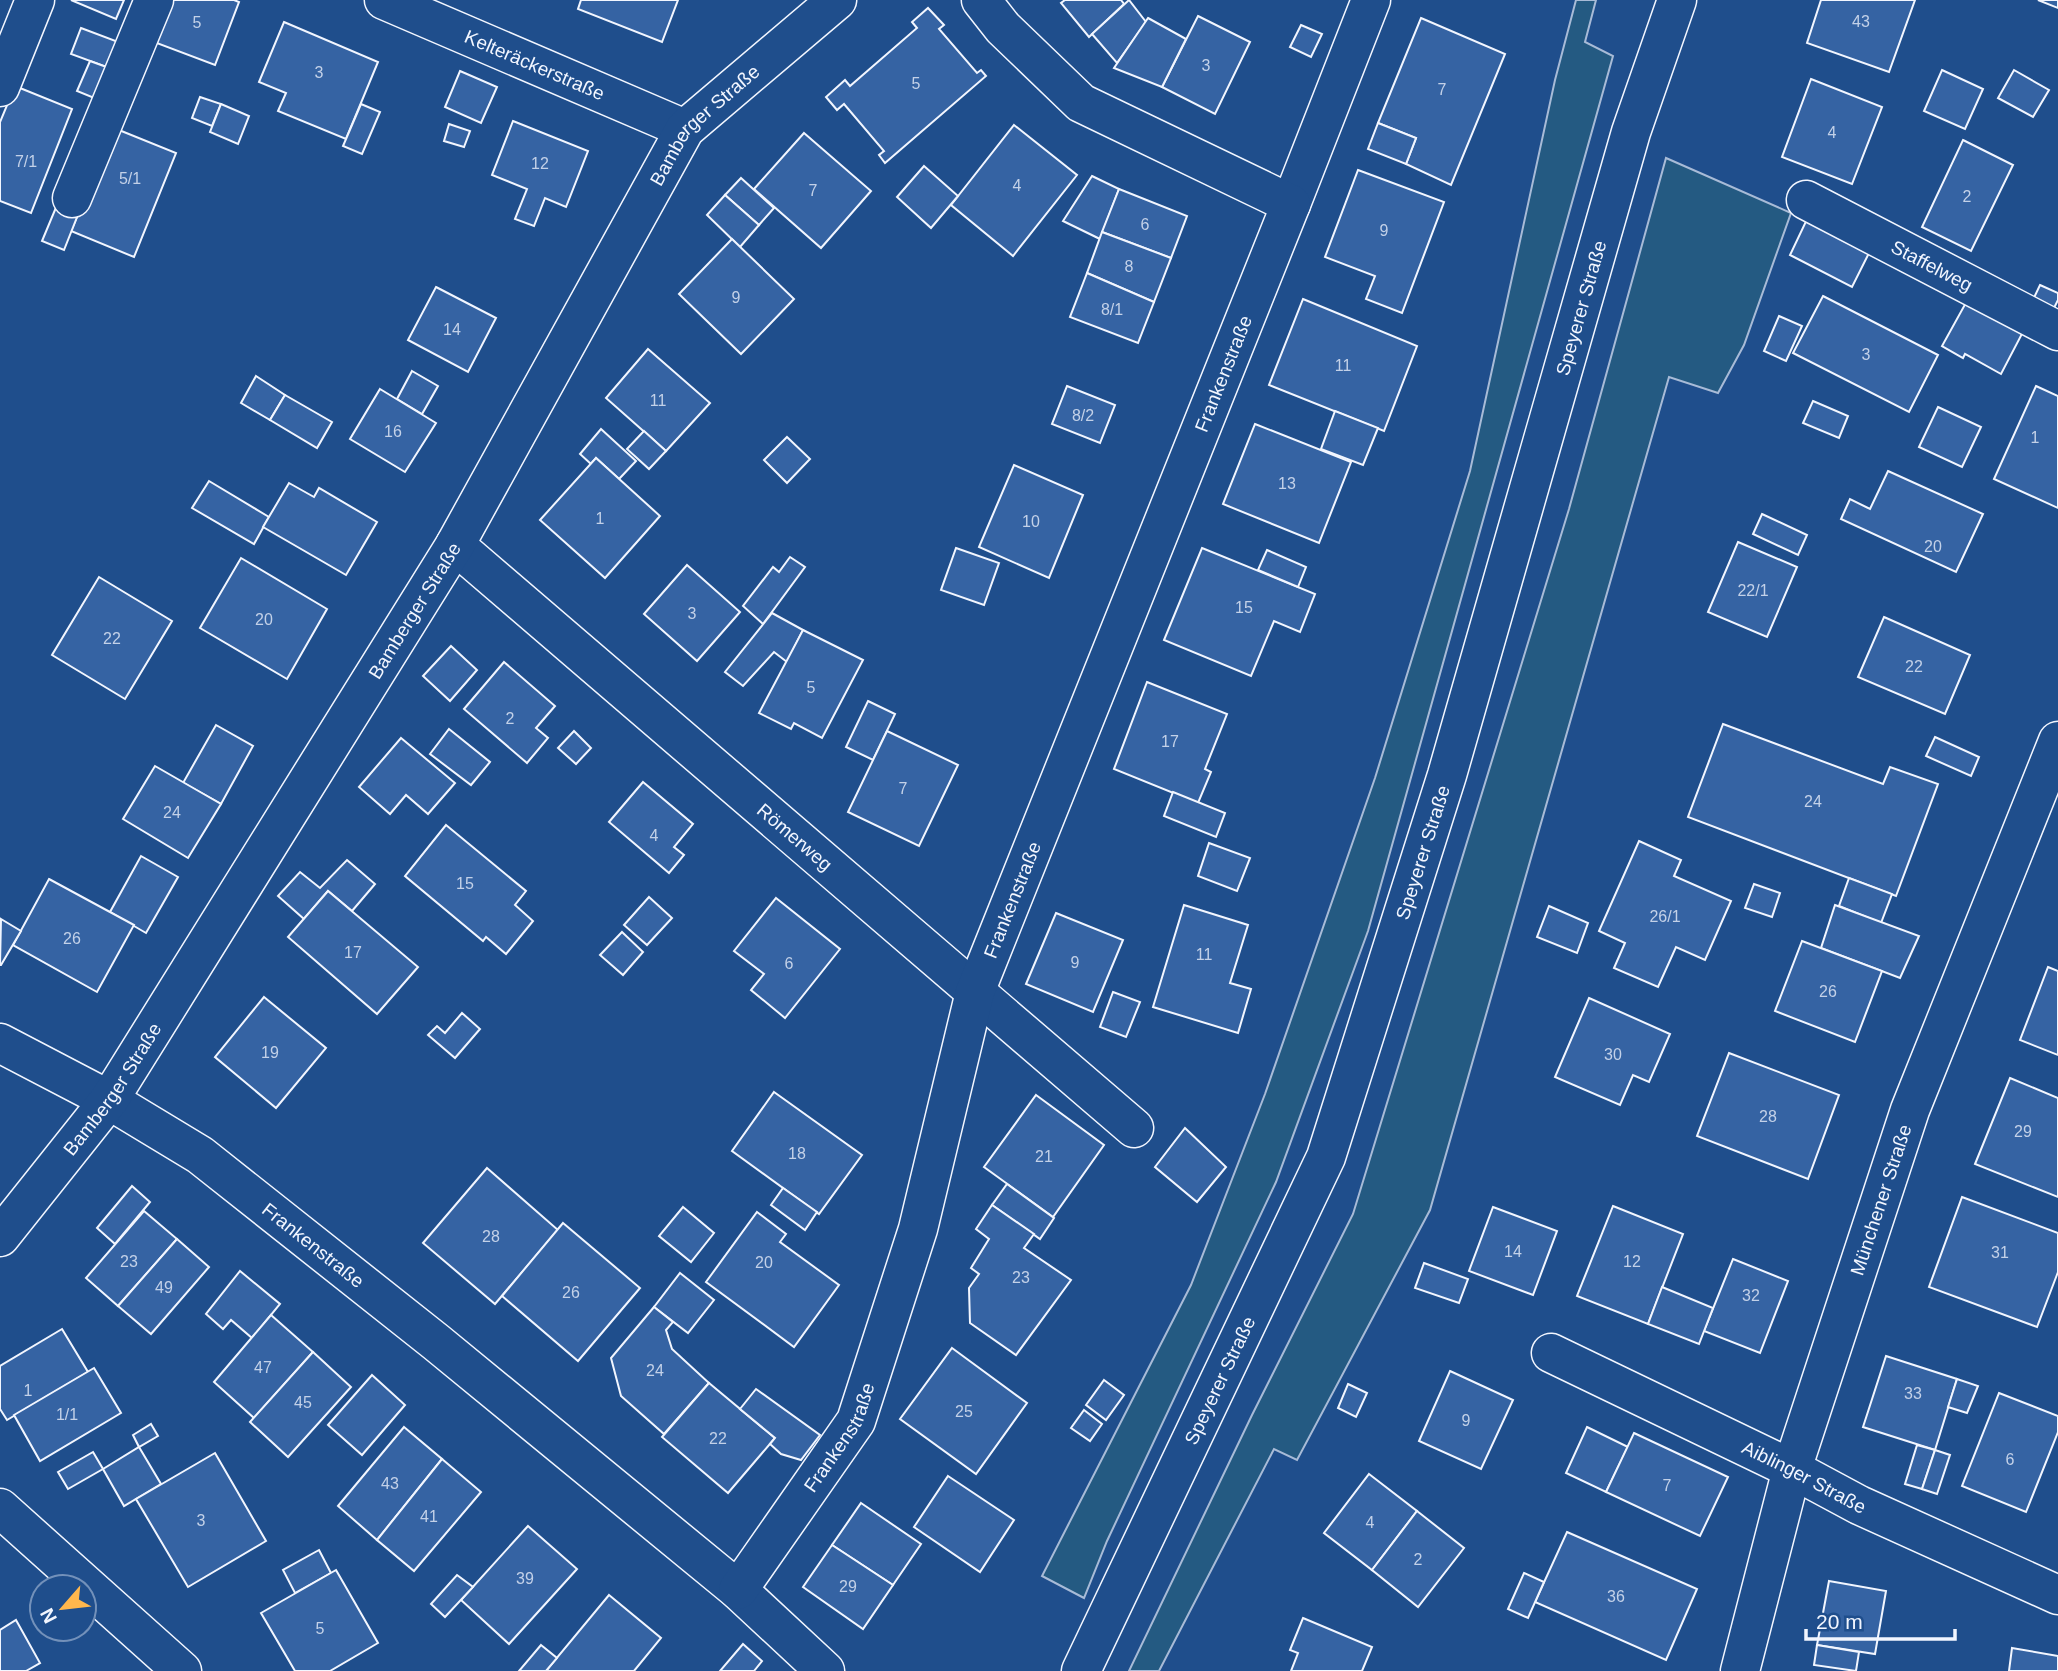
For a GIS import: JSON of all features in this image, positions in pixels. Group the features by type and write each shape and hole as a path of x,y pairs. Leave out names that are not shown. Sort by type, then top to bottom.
{"street":[{"path":"0,87 35,0"},
{"path":"72,198 154,0"},
{"name":"Kelteräckerstraße","path":"384,0 685,129"},
{"name":"Bamberger Straße","path":"0,1237 109,1100 455,545 685,129 837,0"},
{"path":"981,0 1003,28 1080,103 1292,204"},
{"name":"Frankenstraße","path":"738,1590 856,1421 918,1230 975,992 1292,204 1370,0"},
{"name":"Speyerer Straße","path":"1081,1671 1326,1157 1447,775 1631,132 1677,0"},
{"name":"Staffelweg","path":"1805,200 2058,331"},
{"name":"Römerweg","path":"455,545 1134,1128"},
{"name":"Münchener Straße","path":"1740,1671 1792,1469 1910,1110 2058,741"},
{"name":"Frankenstraße","path":"0,1043 109,1100 200,1155 436,1342 738,1590 825,1671"},
{"name":"Aiblinger Straße","path":"1551,1353 1792,1469 1858,1505 2058,1595"},
{"path":"5,1522 182,1671"}],"shaded area":[{"path":"1576,0 1596,0 1585,42 1613,56 1368,931 1276,1182 1107,1541 1084,1598 1042,1576 1191,1285 1265,1094 1375,778 1470,471 1555,80"},
{"path":"1666,158 1791,213 1744,345 1718,393 1669,377 1430,1210 1297,1460 1274,1449 1159,1671 1129,1671 1252,1415 1353,1214 1569,509"}],"building":[{"path":"71,0 124,0 116,19"},
{"path":"170,0 239,2 215,65 154,42"},
{"path":"581,0 678,0 662,42 578,9"},
{"path":"1065,0 1121,0 1124,4 1089,37 1061,3"},
{"path":"1129,0 1146,22 1117,63 1092,34"},
{"path":"1821,0 1915,0 1889,72 1807,43"},
{"path":"2038,0 2058,0 2058,8"},
{"path":"928,8 944,25 939,29 977,73 981,70 986,76 885,163 879,155 884,151 844,104 837,110 826,97 845,80 850,86 917,28 912,22"},
{"path":"1198,16 1250,42 1215,114 1162,87"},
{"path":"1148,18 1186,39 1162,87 1114,68"},
{"path":"1421,18 1505,54 1451,185 1406,164 1416,138 1378,123"},
{"path":"284,22 378,62 346,139 278,111 286,93 259,82"},
{"path":"1301,25 1322,34 1311,57 1290,47"},
{"path":"81,28 121,43 112,69 71,54"},
{"path":"90,61 112,69 99,100 77,91"},
{"path":"1942,70 1983,89 1965,129 1924,111"},
{"path":"2014,70 2049,90 2033,117 1998,98"},
{"path":"460,71 497,87 481,123 445,107"},
{"path":"1811,79 1882,107 1852,184 1782,157"},
{"path":"15,86 72,109 31,213 0,201 0,122"},
{"path":"200,97 221,104 212,126 192,118"},
{"path":"221,104 249,116 238,144 210,132"},
{"path":"361,104 380,112 362,154 343,146"},
{"path":"513,121 588,151 566,207 545,198 534,226 515,219 527,189 492,175"},
{"path":"1378,123 1416,138 1406,164 1368,149"},
{"path":"449,124 470,131 464,147 444,141"},
{"path":"1014,125 1077,175 1013,256 951,205"},
{"path":"114,128 176,153 134,257 71,231"},
{"path":"804,133 871,191 821,248 754,189"},
{"path":"1963,140 2013,165 1971,251 1922,227"},
{"path":"924,166 958,196 931,228 897,197"},
{"path":"1358,170 1444,202 1402,313 1366,299 1375,276 1325,257"},
{"path":"1092,176 1119,189 1100,239 1063,221"},
{"path":"741,178 774,208 759,225 725,195"},
{"path":"1119,189 1187,216 1171,258 1102,232"},
{"path":"62,193 83,202 64,250 42,241"},
{"path":"725,195 759,225 740,247 707,215"},
{"path":"1809,215 1872,247 1852,287 1790,255"},
{"path":"1102,232 1171,258 1154,302 1087,273"},
{"path":"732,239 794,299 741,354 679,294"},
{"path":"1087,273 1154,302 1138,343 1070,317"},
{"path":"2040,285 2058,293 2058,300 2050,316 2030,306"},
{"path":"436,287 496,318 468,372 408,340"},
{"path":"1823,296 1938,355 1909,412 1793,353"},
{"path":"1303,299 1417,346 1384,431 1269,385"},
{"path":"1968,299 2024,330 2001,374 1965,354 1963,358 1942,346"},
{"path":"1779,316 1802,326 1786,361 1764,351"},
{"path":"648,349 710,403 666,451 606,398"},
{"path":"412,371 438,386 422,414 397,399"},
{"path":"256,376 285,395 270,420 241,403"},
{"path":"1067,386 1115,405 1100,443 1052,424"},
{"path":"2036,386 2058,396 2058,508 1994,479"},
{"path":"380,389 436,423 405,472 350,439"},
{"path":"285,395 332,422 317,448 270,420"},
{"path":"1813,401 1848,416 1839,438 1803,423"},
{"path":"1938,407 1981,427 1962,467 1919,447"},
{"path":"1335,411 1378,428 1363,465 1321,449"},
{"path":"1255,424 1351,462 1319,543 1223,504"},
{"path":"601,429 636,461 619,479 596,458 591,464 580,454"},
{"path":"644,431 666,451 649,469 627,449"},
{"path":"787,437 810,459 787,483 764,460"},
{"path":"596,458 660,516 605,578 540,520"},
{"path":"1014,465 1083,495 1049,578 979,547"},
{"path":"1888,471 1983,514 1956,572 1841,519 1850,499 1870,509"},
{"path":"209,481 269,517 254,544 192,508"},
{"path":"289,483 314,497 319,488 377,522 346,575 263,527"},
{"path":"1762,514 1807,535 1798,555 1753,534"},
{"path":"1738,542 1797,567 1767,637 1708,612"},
{"path":"956,548 999,563 984,605 941,590"},
{"path":"1202,548 1315,594 1300,632 1274,621 1251,676 1164,640"},
{"path":"1267,550 1306,567 1298,587 1258,570"},
{"path":"790,557 805,567 763,624 743,606 773,567 779,572"},
{"path":"241,558 327,609 287,679 200,628"},
{"path":"687,565 740,612 697,661 644,614"},
{"path":"99,577 172,621 125,699 52,655"},
{"path":"772,613 803,630 787,662 774,652 743,686 725,672"},
{"path":"1884,617 1970,655 1945,714 1858,677"},
{"path":"803,630 863,660 822,738 794,723 791,729 759,713"},
{"path":"451,646 477,670 450,701 423,676"},
{"path":"504,662 555,706 536,728 548,738 527,763 464,709"},
{"path":"1147,682 1227,714 1205,769 1211,772 1198,803 1114,769"},
{"path":"868,701 895,714 873,760 846,747"},
{"path":"1723,724 1883,784 1890,767 1938,784 1896,896 1688,817"},
{"path":"216,725 253,746 221,804 183,783"},
{"path":"449,729 490,762 471,785 430,754"},
{"path":"574,731 591,748 576,764 558,748"},
{"path":"887,731 958,765 919,846 848,812"},
{"path":"1935,737 1979,757 1971,776 1926,756"},
{"path":"401,738 455,783 428,814 406,795 390,814 359,787"},
{"path":"155,766 221,804 188,858 123,819"},
{"path":"643,782 693,824 674,847 684,855 669,873 609,822"},
{"path":"1173,792 1225,813 1216,837 1164,816"},
{"path":"446,825 526,891 515,905 533,921 506,954 486,937 483,941 405,876"},
{"path":"1639,841 1681,860 1674,876 1731,901 1705,960 1676,947 1658,987 1614,968 1625,943 1599,931"},
{"path":"1209,843 1250,858 1237,891 1198,876"},
{"path":"141,856 178,877 146,933 110,912"},
{"path":"347,860 375,884 352,911 328,891 304,919 278,896 300,872 320,888"},
{"path":"1849,878 1892,894 1881,923 1839,906"},
{"path":"49,879 134,925 97,992 13,945"},
{"path":"1754,884 1780,893 1772,917 1745,908"},
{"path":"328,891 418,967 377,1014 288,937"},
{"path":"649,897 672,918 647,945 624,925"},
{"path":"776,898 840,949 785,1018 751,990 764,974 734,951"},
{"path":"1184,905 1248,925 1230,983 1251,989 1238,1033 1153,1007"},
{"path":"1835,905 1919,936 1900,978 1821,948"},
{"path":"1549,906 1588,923 1577,953 1537,937"},
{"path":"1056,913 1123,940 1093,1012 1026,984"},
{"path":"1,919 21,931 0,965"},
{"path":"622,932 643,952 623,975 600,955"},
{"path":"1802,941 1882,971 1855,1042 1775,1011"},
{"path":"2048,967 2058,971 2058,1055 2020,1040"},
{"path":"1113,992 1140,1002 1126,1037 1100,1027"},
{"path":"264,997 326,1048 276,1108 215,1057"},
{"path":"1589,998 1670,1034 1649,1082 1633,1075 1620,1105 1555,1077"},
{"path":"462,1013 480,1029 455,1058 428,1035 437,1026 445,1033"},
{"path":"1729,1053 1839,1095 1808,1179 1697,1136"},
{"path":"2010,1078 2058,1098 2058,1197 1975,1164"},
{"path":"774,1092 862,1155 819,1214 732,1151"},
{"path":"1036,1095 1104,1145 1053,1217 984,1167"},
{"path":"1185,1128 1226,1167 1197,1202 1155,1167"},
{"path":"487,1168 558,1230 495,1304 423,1243"},
{"path":"1007,1184 1054,1218 1040,1239 992,1205"},
{"path":"132,1186 150,1202 115,1244 97,1228"},
{"path":"783,1188 817,1212 805,1230 771,1205"},
{"path":"1962,1197 2058,1233 2058,1272 2037,1327 1929,1287"},
{"path":"992,1205 1034,1234 1024,1248 1071,1280 1016,1355 970,1323 969,1288 979,1274 971,1268 989,1239 976,1229"},
{"path":"1613,1206 1683,1234 1648,1324 1577,1296"},
{"path":"683,1207 714,1233 691,1262 659,1236"},
{"path":"1493,1207 1557,1231 1533,1295 1469,1271"},
{"path":"144,1211 177,1239 118,1306 86,1278"},
{"path":"757,1212 786,1234 780,1242 839,1285 794,1347 706,1282"},
{"path":"563,1223 640,1288 578,1361 502,1296"},
{"path":"177,1239 209,1267 151,1334 118,1306"},
{"path":"1733,1259 1788,1281 1760,1353 1704,1331"},
{"path":"1424,1263 1468,1279 1459,1303 1415,1288"},
{"path":"240,1271 280,1304 252,1338 231,1320 223,1329 206,1314"},
{"path":"680,1273 714,1300 688,1333 654,1307"},
{"path":"1662,1287 1713,1308 1699,1344 1648,1324"},
{"path":"654,1307 673,1322 666,1330 672,1349 709,1383 664,1434 621,1396 611,1358"},
{"path":"271,1315 313,1352 254,1418 214,1382"},
{"path":"62,1329 88,1372 7,1420 0,1409 0,1366"},
{"path":"952,1348 1027,1403 976,1474 900,1419"},
{"path":"313,1352 351,1387 288,1457 250,1422"},
{"path":"1886,1356 1957,1379 1935,1450 1863,1427"},
{"path":"94,1368 121,1413 40,1461 14,1415"},
{"path":"1450,1371 1513,1400 1481,1469 1419,1441"},
{"path":"372,1375 405,1405 362,1455 328,1425"},
{"path":"1957,1379 1978,1386 1967,1413 1948,1407"},
{"path":"1104,1380 1124,1395 1106,1420 1086,1405"},
{"path":"709,1383 775,1438 728,1493 662,1437"},
{"path":"1348,1384 1367,1393 1356,1417 1338,1408"},
{"path":"756,1389 820,1435 801,1460 781,1454 770,1444 775,1438 740,1409"},
{"path":"1999,1393 2058,1416 2058,1432 2026,1512 1962,1486"},
{"path":"1084,1410 1102,1424 1090,1441 1071,1428"},
{"path":"151,1424 158,1436 139,1447 133,1435"},
{"path":"404,1427 442,1459 377,1540 338,1506"},
{"path":"1587,1427 1628,1447 1606,1492 1566,1473"},
{"path":"1634,1433 1728,1477 1700,1536 1606,1492"},
{"path":"1917,1445 1935,1450 1922,1489 1905,1484"},
{"path":"139,1447 161,1484 124,1506 103,1469"},
{"path":"1935,1450 1950,1455 1937,1494 1922,1489"},
{"path":"93,1452 103,1469 68,1489 58,1472"},
{"path":"215,1453 266,1541 188,1587 136,1499"},
{"path":"442,1459 481,1492 414,1571 377,1540"},
{"path":"1369,1474 1417,1511 1372,1570 1324,1533"},
{"path":"948,1476 1014,1520 980,1572 914,1527"},
{"path":"861,1503 921,1544 893,1585 832,1545"},
{"path":"1417,1511 1464,1548 1418,1607 1372,1570"},
{"path":"528,1526 577,1569 509,1644 461,1600"},
{"path":"1567,1532 1697,1589 1666,1660 1535,1602"},
{"path":"832,1545 893,1585 863,1629 803,1587"},
{"path":"319,1550 331,1573 295,1593 283,1570"},
{"path":"336,1570 378,1643 330,1671 295,1671 261,1613"},
{"path":"1524,1573 1544,1582 1528,1618 1508,1609"},
{"path":"457,1575 473,1587 445,1617 431,1604"},
{"path":"1829,1581 1886,1591 1875,1654 1817,1645"},
{"path":"609,1595 661,1638 634,1671 546,1671"},
{"path":"1303,1618 1372,1647 1362,1671 1291,1671 1298,1653 1290,1650"},
{"path":"16,1620 40,1663 26,1671 0,1671 0,1630"},
{"path":"743,1644 762,1661 754,1671 720,1671"},
{"path":"541,1645 557,1658 546,1671 519,1671"},
{"path":"1817,1645 1859,1652 1856,1671 1814,1665"},
{"path":"2012,1648 2058,1656 2058,1671 2009,1671"}]}
